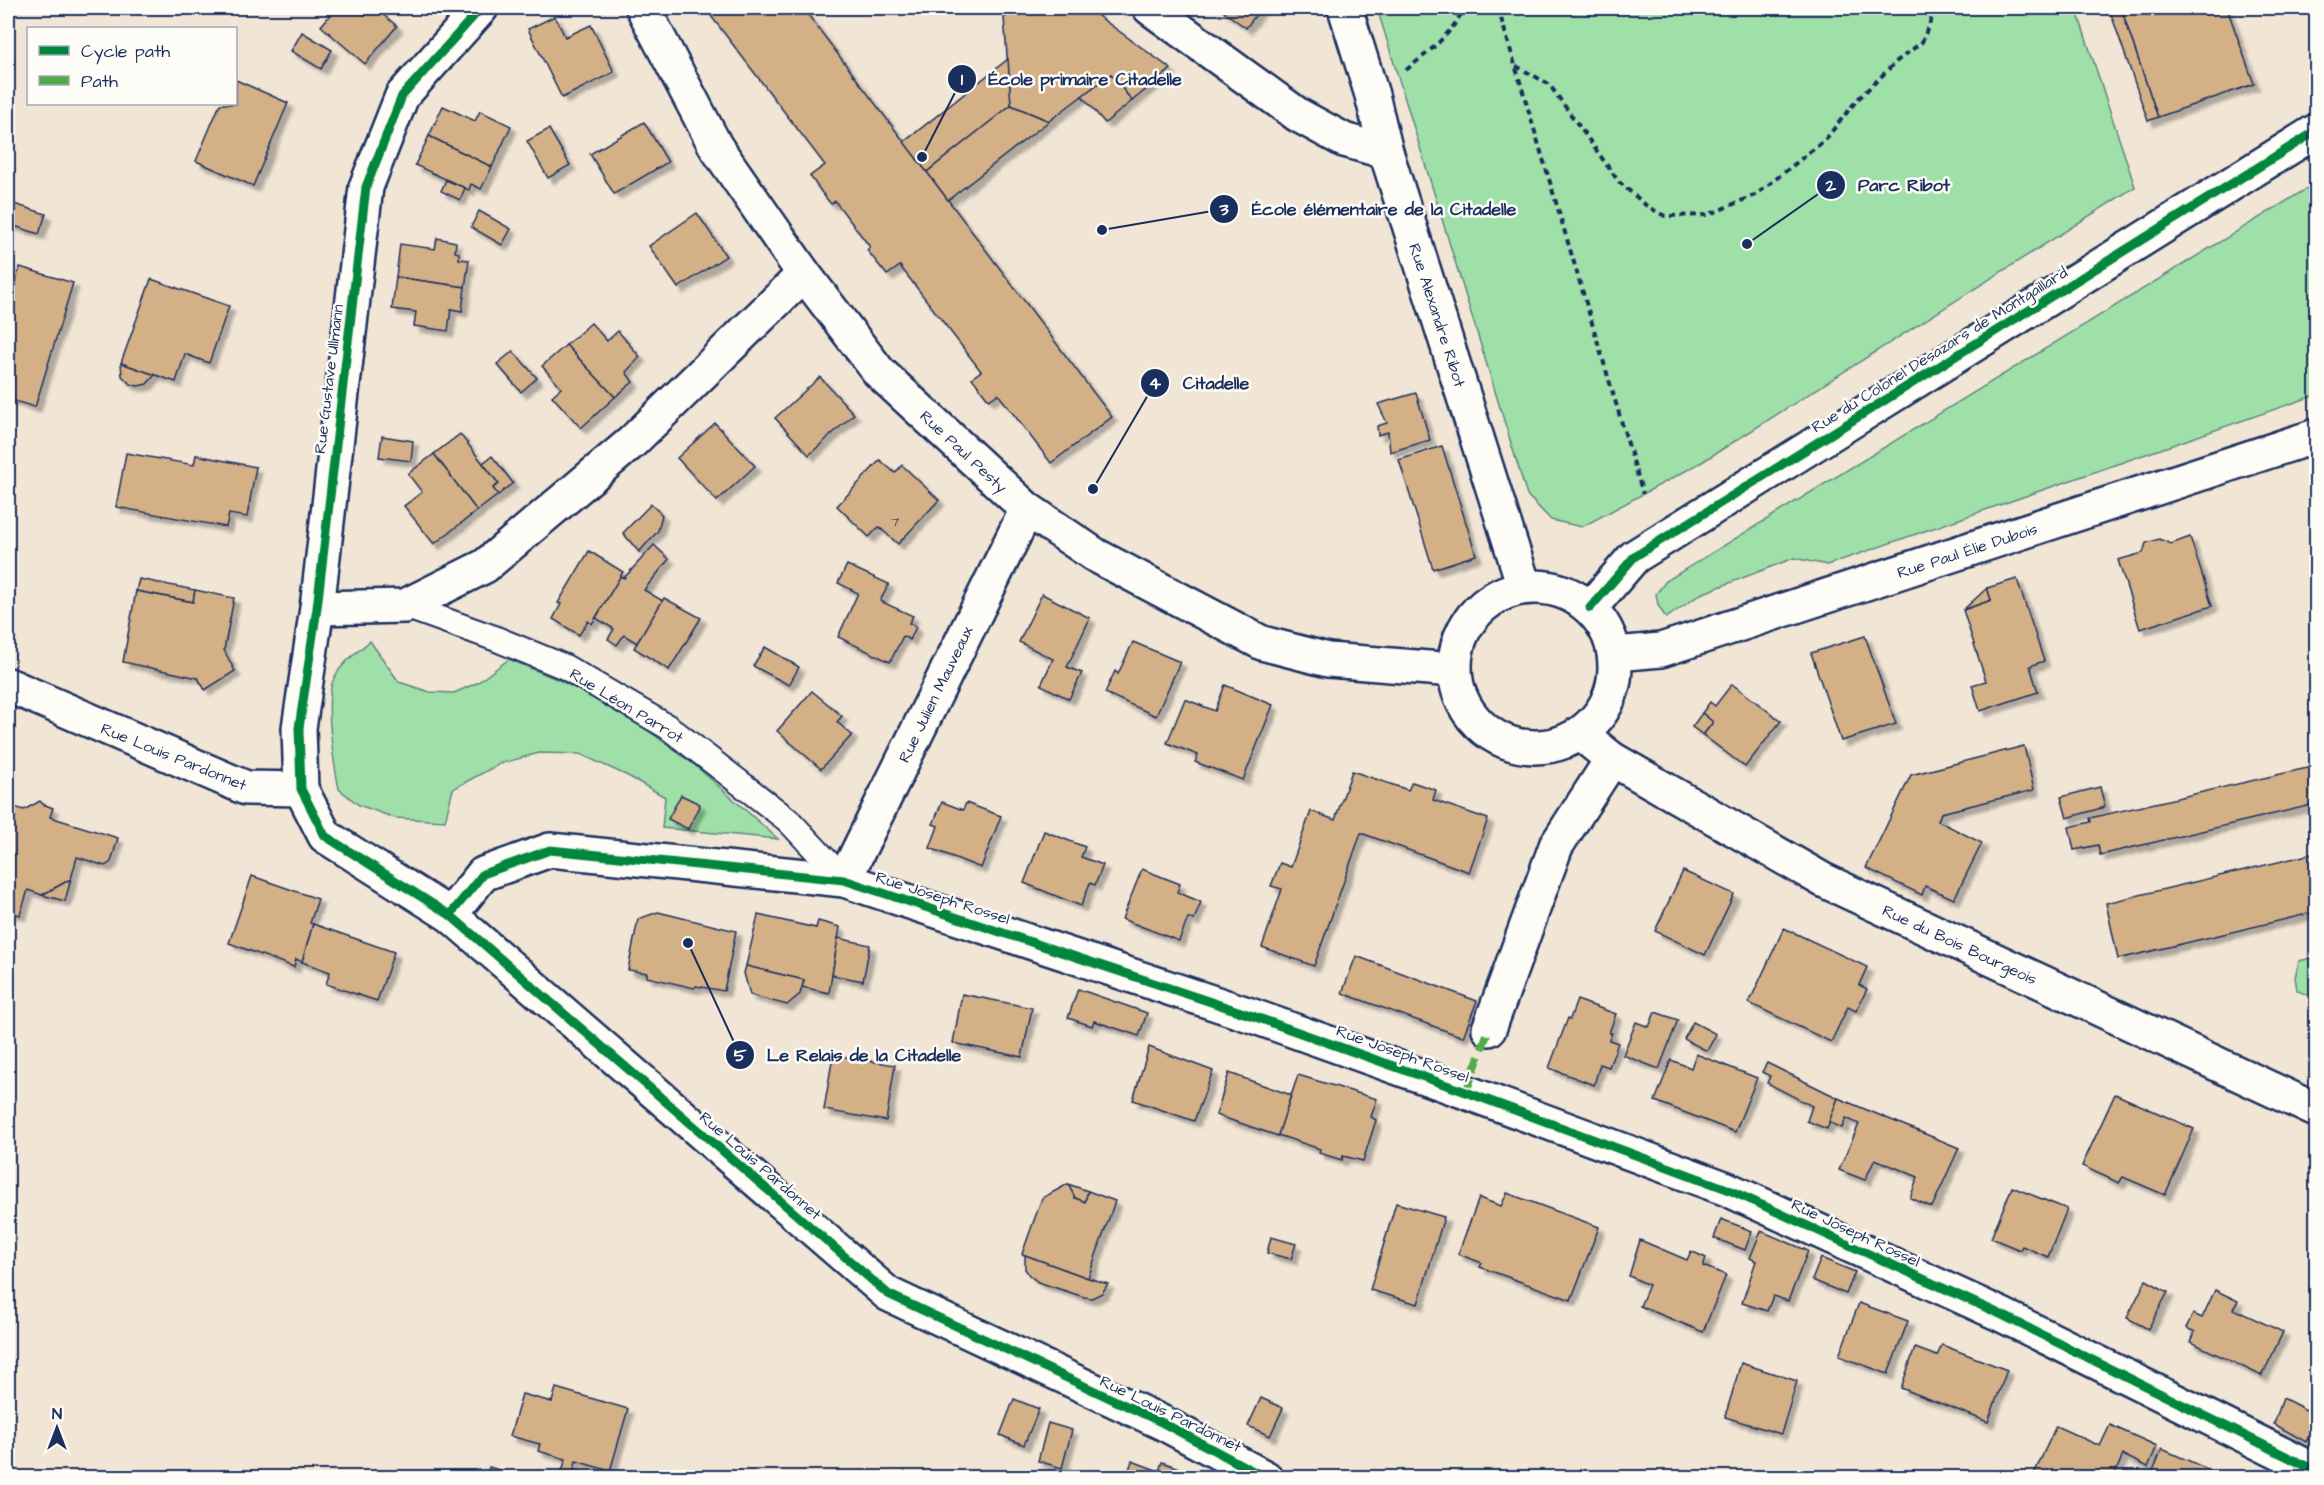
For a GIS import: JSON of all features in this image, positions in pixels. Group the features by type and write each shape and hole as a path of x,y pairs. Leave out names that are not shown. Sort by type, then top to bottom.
{"street":[{"name":"Rue Gustave Ullmann","path":"301,789 299,728 317,608 366,187 402,96 481,8"},
{"name":"Rue Paul Pesty","path":"643,8 716,147 804,274 879,372 1027,509 1095,555 1262,643 1328,660 1454,670"},
{"path":"1150,8 1298,116 1344,140 1386,152"},
{"name":"Rue Alexandre Ribot","path":"1345,8 1372,95 1386,152 1524,586"},
{"name":"Rue du Colonel Desazars de Montgaillard","path":"1590,608 1634,557 2316,131"},
{"name":"Rue Léon Parrot","path":"317,608 405,606 485,566 632,442 804,274"},
{"name":"Rue Paul Élie Dubois","path":"1615,654 1661,650 2316,436"},
{"name":"Rue Julien Mauveaux","path":"844,880 1027,509"},
{"path":"1524,586 1548,587 1571,595 1590,608 1606,629 1615,654 1615,677 1609,699 1597,718 1581,734 1559,744 1534,748 1510,744 1488,733 1470,716 1458,694 1454,670 1456,646 1465,625 1481,606 1501,594 1524,586"},
{"name":"Rue Louis Pardonnet","path":"8,685 246,788 301,789 325,836 450,915 888,1294 1163,1423 1266,1478"},
{"name":"Rue du Bois Bourgeois","path":"1581,734 1612,759 1823,880 2316,1110"},
{"path":"1489,1029 1556,846 1612,759"},
{"name":"Rue Joseph Rossel","path":"450,915 483,874 550,850 844,880 1250,1015 1727,1189 2002,1315 2316,1471"}],"lane":[{"name":"Rue Léon Parrot","path":"405,606 494,638 565,668 668,727 789,821 844,880"}],"path":[{"path":"1372,95 1431,51 1458,21 1464,8"},
{"path":"1498,8 1643,494"},
{"path":"1516,66 1549,84 1619,182 1648,207 1665,216 1708,215 1757,194 1825,140 1856,101 1897,61 1922,42 1936,8"}],"green space":[{"path":"1377,8 2076,8 2135,187 1702,462 1582,527 1551,520 1527,495"},
{"path":"2316,183 2316,395 1827,565 1794,558 1701,594 1666,618 1658,605 1656,594 1666,581"},
{"path":"370,641 399,682 430,692 454,693 477,683 509,659 561,681 626,714 697,767 778,839 662,828 665,797 628,776 580,754 539,753 499,764 453,789 445,821 395,818 359,805 339,789 330,733 329,702 334,678 341,667"},
{"path":"2316,957 2316,1000 2297,990 2295,977 2299,961"}],"building":[{"path":"336,8 375,8 397,26 365,64 321,26"},
{"path":"705,8 803,8 1112,417 1051,463 998,394 989,400 972,378 981,371 900,266 887,275 867,250 870,247 835,201 831,204 822,193 810,176 825,165"},
{"path":"1018,8 1087,8 1171,69 1132,101 1111,74 1049,121 1011,105 1004,18"},
{"path":"1219,8 1261,8 1246,28"},
{"path":"2109,8 2121,8 2158,117 2148,121"},
{"path":"2121,8 2227,8 2254,84 2158,117"},
{"path":"555,16 565,37 591,25 614,72 562,98 528,29"},
{"path":"302,32 332,50 321,69 291,51"},
{"path":"1008,59 1011,105 927,172 904,142"},
{"path":"1111,74 1132,101 1105,123 1082,96"},
{"path":"237,80 288,103 253,186 196,161 220,105 237,105"},
{"path":"1011,105 1049,121 948,200 927,172"},
{"path":"443,106 475,121 480,111 511,126 492,167 429,136"},
{"path":"644,122 668,162 614,194 590,154"},
{"path":"549,129 570,165 548,178 527,141"},
{"path":"429,136 492,167 481,189 471,184 469,190 415,165"},
{"path":"446,180 465,188 460,200 441,191"},
{"path":"11,203 46,214 39,234 8,224"},
{"path":"479,211 511,229 502,245 471,227"},
{"path":"697,213 726,256 678,288 649,246"},
{"path":"437,238 456,242 455,252 459,253 459,259 469,260 465,287 396,277 400,244 435,249"},
{"path":"20,267 73,283 35,407 8,399 8,307"},
{"path":"396,277 465,287 462,311 451,309 448,331 414,326 416,312 392,309"},
{"path":"151,279 229,306 209,363 185,354 176,382 121,363"},
{"path":"591,323 607,341 618,331 640,357 626,372 633,382 615,397 566,345"},
{"path":"566,345 615,397 581,428 552,396 561,388 542,366"},
{"path":"513,351 537,378 521,392 497,364"},
{"path":"121,363 155,375 147,384 138,386 130,384 122,376"},
{"path":"820,377 854,414 809,455 775,418"},
{"path":"1416,393 1430,440 1390,452 1388,432 1378,435 1377,426 1387,423 1378,404"},
{"path":"715,423 755,466 717,501 677,458"},
{"path":"460,434 499,484 493,488 498,495 477,511 434,454"},
{"path":"382,436 413,441 411,461 379,457"},
{"path":"1442,446 1476,555 1433,569 1399,460"},
{"path":"126,453 194,465 196,455 256,467 247,517 229,514 226,527 116,507"},
{"path":"434,454 477,511 434,544 404,506 422,492 408,474"},
{"path":"492,456 513,483 498,495 493,488 499,484 483,463"},
{"path":"880,460 895,473 902,465 939,500 898,544 879,527 869,537 837,506"},
{"path":"651,504 662,515 658,531 639,552 623,533"},
{"path":"2190,537 2212,606 2140,629 2118,560 2143,553 2146,543 2159,539 2171,544"},
{"path":"654,545 669,559 644,590 663,601 637,643 624,635 617,645 608,639 614,629 596,618 620,576 624,578"},
{"path":"589,551 623,572 592,624 588,621 579,635 553,619 561,604 558,603"},
{"path":"847,565 889,584 880,601 913,616 909,623 916,627 910,640 903,636 890,662 838,637 858,593 838,583"},
{"path":"139,579 195,590 193,602 136,591"},
{"path":"2017,579 2044,661 2030,666 2038,692 1980,711 1972,685 1986,681 1963,610 1991,600 1987,588"},
{"path":"1987,588 1991,600 1963,610"},
{"path":"195,590 234,598 224,650 235,671 205,690 198,678 123,662 136,591 193,602"},
{"path":"1042,594 1090,618 1067,667 1082,673 1069,699 1041,685 1053,659 1019,642"},
{"path":"664,598 701,618 669,670 634,648"},
{"path":"1865,636 1896,724 1841,741 1811,653"},
{"path":"1133,642 1180,662 1156,716 1105,693 1115,671 1118,674"},
{"path":"765,647 799,667 789,685 753,666"},
{"path":"1732,684 1781,721 1745,767 1703,735 1713,722 1702,713 1710,702 1715,706"},
{"path":"1225,685 1273,705 1243,780 1195,762 1198,755 1167,743 1185,699 1215,711"},
{"path":"812,691 842,716 837,722 852,735 821,769 777,731"},
{"path":"1702,713 1713,722 1703,735 1692,727"},
{"path":"2024,746 2034,790 1941,813 1938,821 1982,843 1954,899 1925,886 1922,895 1866,868 1911,775"},
{"path":"2316,766 2316,804 2100,855 2098,845 2074,850 2069,827 2091,822 2090,818"},
{"path":"1352,771 1408,790 1412,782 1436,790 1433,800 1488,819 1469,872 1361,833 1314,966 1262,947 1282,889 1271,886 1280,863 1291,867 1311,811 1335,820"},
{"path":"2100,787 2105,807 2067,818 2061,797"},
{"path":"681,795 700,804 688,829 668,819"},
{"path":"40,801 53,808 50,817 118,838 111,862 105,866 77,857 71,879 42,895 28,890 20,915 8,911 8,805 24,810"},
{"path":"942,802 963,810 966,803 1001,816 981,868 930,848 938,826 933,824"},
{"path":"1044,831 1085,847 1081,857 1103,865 1095,885 1090,883 1081,906 1024,883"},
{"path":"2316,853 2316,912 2118,959 2106,903"},
{"path":"1142,869 1180,884 1177,892 1201,902 1194,920 1188,918 1179,941 1122,919"},
{"path":"1683,871 1734,894 1705,955 1655,931"},
{"path":"252,876 318,899 310,923 313,924 302,962 296,959 294,967 229,943"},
{"path":"71,879 65,901 42,895"},
{"path":"658,912 736,931 724,991 696,986 694,988 647,977 647,973 628,970 638,919"},
{"path":"758,915 816,928 818,921 840,927 829,993 802,987 804,980 746,966"},
{"path":"313,924 394,952 377,1001 326,984 330,972 302,962"},
{"path":"1784,928 1867,967 1859,985 1867,989 1856,1011 1848,1007 1831,1042 1749,1003"},
{"path":"838,938 870,945 863,981 832,975"},
{"path":"1356,956 1477,1001 1463,1037 1342,993"},
{"path":"746,966 804,980 800,994 787,1005 750,995 744,973"},
{"path":"1078,989 1147,1013 1139,1036 1094,1021 1092,1026 1068,1018"},
{"path":"962,994 1032,1008 1022,1057 953,1043"},
{"path":"1577,1000 1616,1014 1609,1033 1612,1033 1609,1040 1618,1043 1609,1067 1600,1064 1594,1085 1549,1068"},
{"path":"1655,1012 1678,1020 1659,1069 1623,1055 1636,1022 1649,1027"},
{"path":"1693,1022 1716,1034 1707,1051 1684,1039"},
{"path":"1149,1047 1213,1071 1194,1121 1133,1100"},
{"path":"1696,1054 1757,1078 1735,1132 1655,1101 1671,1060 1691,1068"},
{"path":"833,1055 895,1065 886,1121 824,1110"},
{"path":"1767,1063 1838,1098 1827,1129 1807,1121 1812,1106 1767,1083 1770,1076 1762,1072"},
{"path":"1229,1073 1291,1095 1278,1136 1216,1115"},
{"path":"1298,1075 1377,1099 1371,1117 1376,1120 1363,1161 1343,1156 1342,1160 1319,1153 1320,1149 1278,1135"},
{"path":"2115,1094 2194,1129 2165,1195 2123,1177 2119,1183 2082,1166"},
{"path":"1838,1098 1959,1148 1932,1207 1910,1198 1918,1177 1875,1159 1865,1180 1839,1170 1859,1124 1846,1118 1842,1128 1829,1122"},
{"path":"1068,1184 1088,1191 1085,1202 1075,1198"},
{"path":"1068,1184 1075,1198 1085,1202 1088,1191 1115,1201 1088,1278 1022,1254 1042,1198"},
{"path":"2012,1187 2067,1209 2048,1257 2022,1246 2020,1250 1991,1238"},
{"path":"1507,1193 1599,1227 1571,1300 1480,1267 1482,1263 1458,1254 1479,1198 1501,1206"},
{"path":"1396,1203 1444,1217 1418,1304 1370,1290"},
{"path":"1721,1219 1752,1231 1745,1250 1714,1238"},
{"path":"1761,1231 1808,1251 1788,1301 1773,1296 1767,1311 1742,1303 1756,1261 1750,1258"},
{"path":"1271,1237 1296,1244 1291,1259 1267,1253"},
{"path":"1640,1240 1687,1260 1691,1251 1706,1258 1703,1266 1726,1275 1703,1332 1640,1306 1649,1285 1629,1276"},
{"path":"1025,1255 1108,1284 1102,1293 1092,1298 1038,1282 1025,1269"},
{"path":"1821,1258 1855,1272 1846,1294 1812,1280"},
{"path":"2146,1280 2168,1292 2148,1329 2127,1318"},
{"path":"2215,1290 2238,1301 2233,1309 2283,1332 2262,1376 2191,1342 2195,1332 2186,1328 2193,1314 2202,1318"},
{"path":"1859,1303 1908,1321 1888,1374 1839,1356"},
{"path":"1942,1345 2007,1370 1988,1422 1901,1388 1915,1348 1937,1356"},
{"path":"1741,1363 1797,1381 1781,1434 1725,1417"},
{"path":"556,1388 628,1409 610,1471 576,1461 572,1478 560,1477 566,1459 538,1451 540,1444 510,1436 522,1394 552,1402"},
{"path":"1261,1398 1283,1408 1270,1436 1248,1426"},
{"path":"2283,1398 2316,1415 2316,1421 2306,1442 2274,1424"},
{"path":"1014,1399 1039,1409 1024,1445 1000,1435"},
{"path":"1048,1423 1072,1430 1062,1468 1038,1461"},
{"path":"2110,1425 2157,1446 2148,1467 2123,1455 2113,1478 2042,1478 2034,1474 2056,1426 2100,1446"},
{"path":"2162,1449 2219,1474 2217,1478 2150,1478"},
{"path":"1132,1461 1159,1471 1162,1462 1182,1469 1179,1478 1126,1478"},
{"path":"489,1467 526,1478 486,1478"}],"marked path":[{"path":"1466,1092 1489,1029"}],"cycle path":[{"path":"481,8 402,96 366,187 317,608 299,728 301,789 325,836 450,915 888,1294 1163,1423 1266,1478"},
{"path":"1590,608 1634,557 2316,131"},
{"path":"450,915 483,874 550,850 844,880 1250,1015 1727,1189 2002,1315 2316,1471"}],"place":[{"name":"École primaire Citadelle","path":"922,157"},
{"name":"École élémentaire de la Citadelle","path":"1102,230"},
{"name":"Parc Ribot","path":"1747,244"},
{"name":"Citadelle","path":"1093,489"},
{"name":"Le Relais de la Citadelle","path":"688,943"}]}
